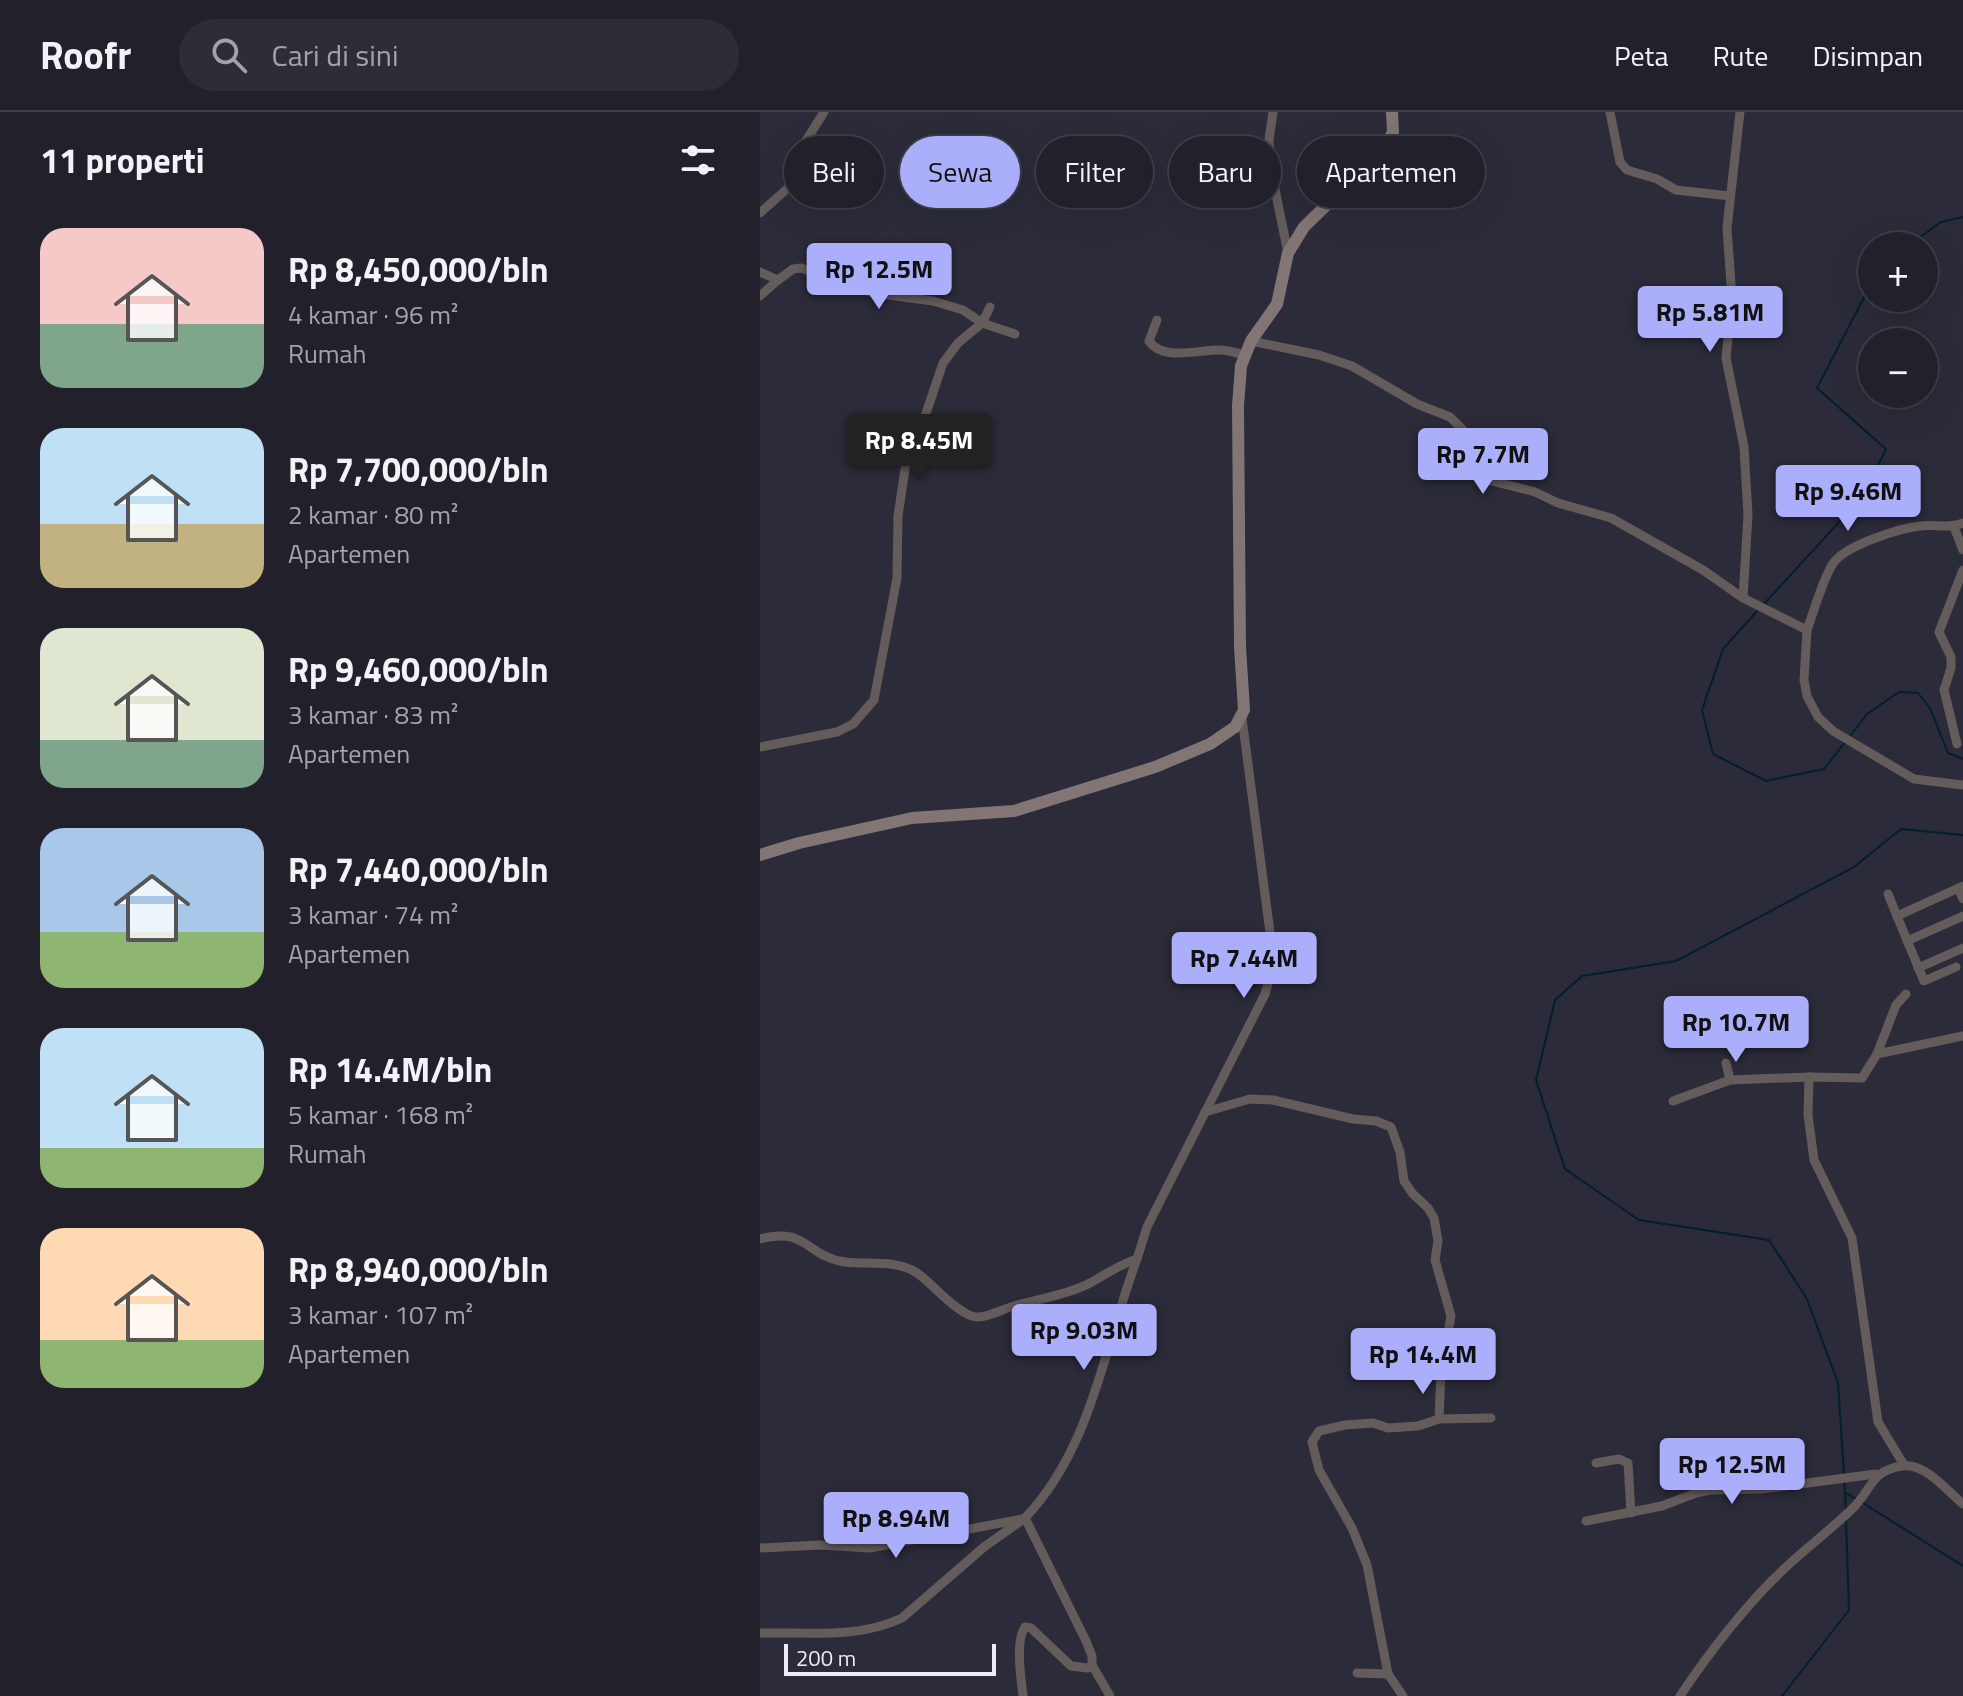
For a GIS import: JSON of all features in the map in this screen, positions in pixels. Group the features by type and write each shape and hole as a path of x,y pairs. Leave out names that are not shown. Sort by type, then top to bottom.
{"street":[{"path":"809,136 824,112"},
{"path":"1273,112 1269,140 1271,170 1288,253"},
{"path":"760,1633 855,1632 888,1625 902,1618 984,1547 1025,1518 1045,1497 1072,1451 1092,1401 1147,1227 1256,1013 1271,973 1272,948 1242,718 1238,406 1241,366 1251,341 1277,304 1288,253 1304,227 1385,148 1393,132 1392,112"},
{"path":"1610,112 1620,162 1627,170 1657,179 1676,190 1730,196"},
{"path":"1740,112 1727,228 1732,298 1726,358 1745,460 1748,515 1743,598"},
{"path":"760,213 784,192"},
{"path":"760,296 787,273 801,268 873,293 933,301 963,310 982,323 1015,334"},
{"path":"760,272 778,280"},
{"path":"760,747 837,732 853,724 874,700 897,578 899,495 907,456 921,428 943,363 958,343 982,323 990,307"},
{"path":"1157,320 1149,341 1156,349 1184,353 1217,350 1244,355"},
{"path":"1251,341 1319,355 1373,376 1417,404 1457,422 1464,435 1465,467 1473,476 1535,492 1558,503 1611,518 1703,570 1743,598 1807,630"},
{"path":"1963,550 1958,525 1926,525 1905,529 1854,548 1836,559 1807,630 1804,680 1807,696 1818,717 1833,731 1914,779 1963,785"},
{"path":"1957,744 1944,690 1951,657 1939,632 1963,570"},
{"path":"760,855 891,822 924,817 993,815 1043,803 1193,752 1223,736 1242,718"},
{"path":"1897,916 1960,887 1963,899"},
{"path":"1888,894 1924,981 1956,967"},
{"path":"1907,941 1963,916"},
{"path":"1918,968 1963,948"},
{"path":"1673,1101 1730,1080 1862,1078 1877,1054 1896,1005 1906,994"},
{"path":"1877,1054 1963,1036"},
{"path":"1726,1063 1730,1080"},
{"path":"1809,1077 1808,1115 1814,1160 1852,1238 1878,1422 1904,1465"},
{"path":"1205,1112 1250,1099 1273,1100 1353,1119 1376,1121 1391,1127 1400,1152 1404,1181 1434,1218 1438,1241 1435,1260 1451,1316 1441,1371 1439,1419"},
{"path":"760,1239 784,1235 799,1237 816,1251 842,1262 902,1265 916,1272 964,1311 977,1317 1055,1296 1137,1259"},
{"path":"1403,1696 1388,1674 1367,1565 1352,1528 1319,1470 1312,1442 1319,1431 1345,1425 1373,1423 1388,1428 1418,1426 1439,1419 1491,1418"},
{"path":"1596,1463 1619,1459 1628,1463 1631,1513"},
{"path":"1586,1521 1662,1506 1710,1490 1762,1489 1876,1474 1904,1465 1925,1472 1963,1504"},
{"path":"1680,1696 1753,1601 1783,1569 1846,1514 1876,1474"},
{"path":"760,1548 819,1545 870,1548 1025,1518"},
{"path":"1025,1518 1086,1641 1092,1665 1110,1696"},
{"path":"1023,1696 1020,1646 1025,1627 1031,1628 1071,1666 1088,1668 1092,1665"},
{"path":"1357,1673 1388,1674"}],"waterway":[{"path":"1927,232 1941,222 1963,217"},
{"path":"1763,605 1862,497 1886,449 1817,388 1858,309"},
{"path":"1759,609 1723,649 1702,710 1713,754 1766,781 1824,769 1846,741"},
{"path":"1850,736 1867,714 1899,692 1918,693 1930,708 1948,753 1963,759"},
{"path":"1844,1474 1838,1383 1807,1299 1769,1240 1639,1220 1565,1169 1536,1080 1555,1000 1582,976 1676,961 1854,867 1901,829 1963,835"},
{"path":"1844,1480 1846,1510"},
{"path":"1846,1493 1858,1500"},
{"path":"1863,1503 1963,1566"},
{"path":"1782,1696 1849,1610 1846,1520"}]}
